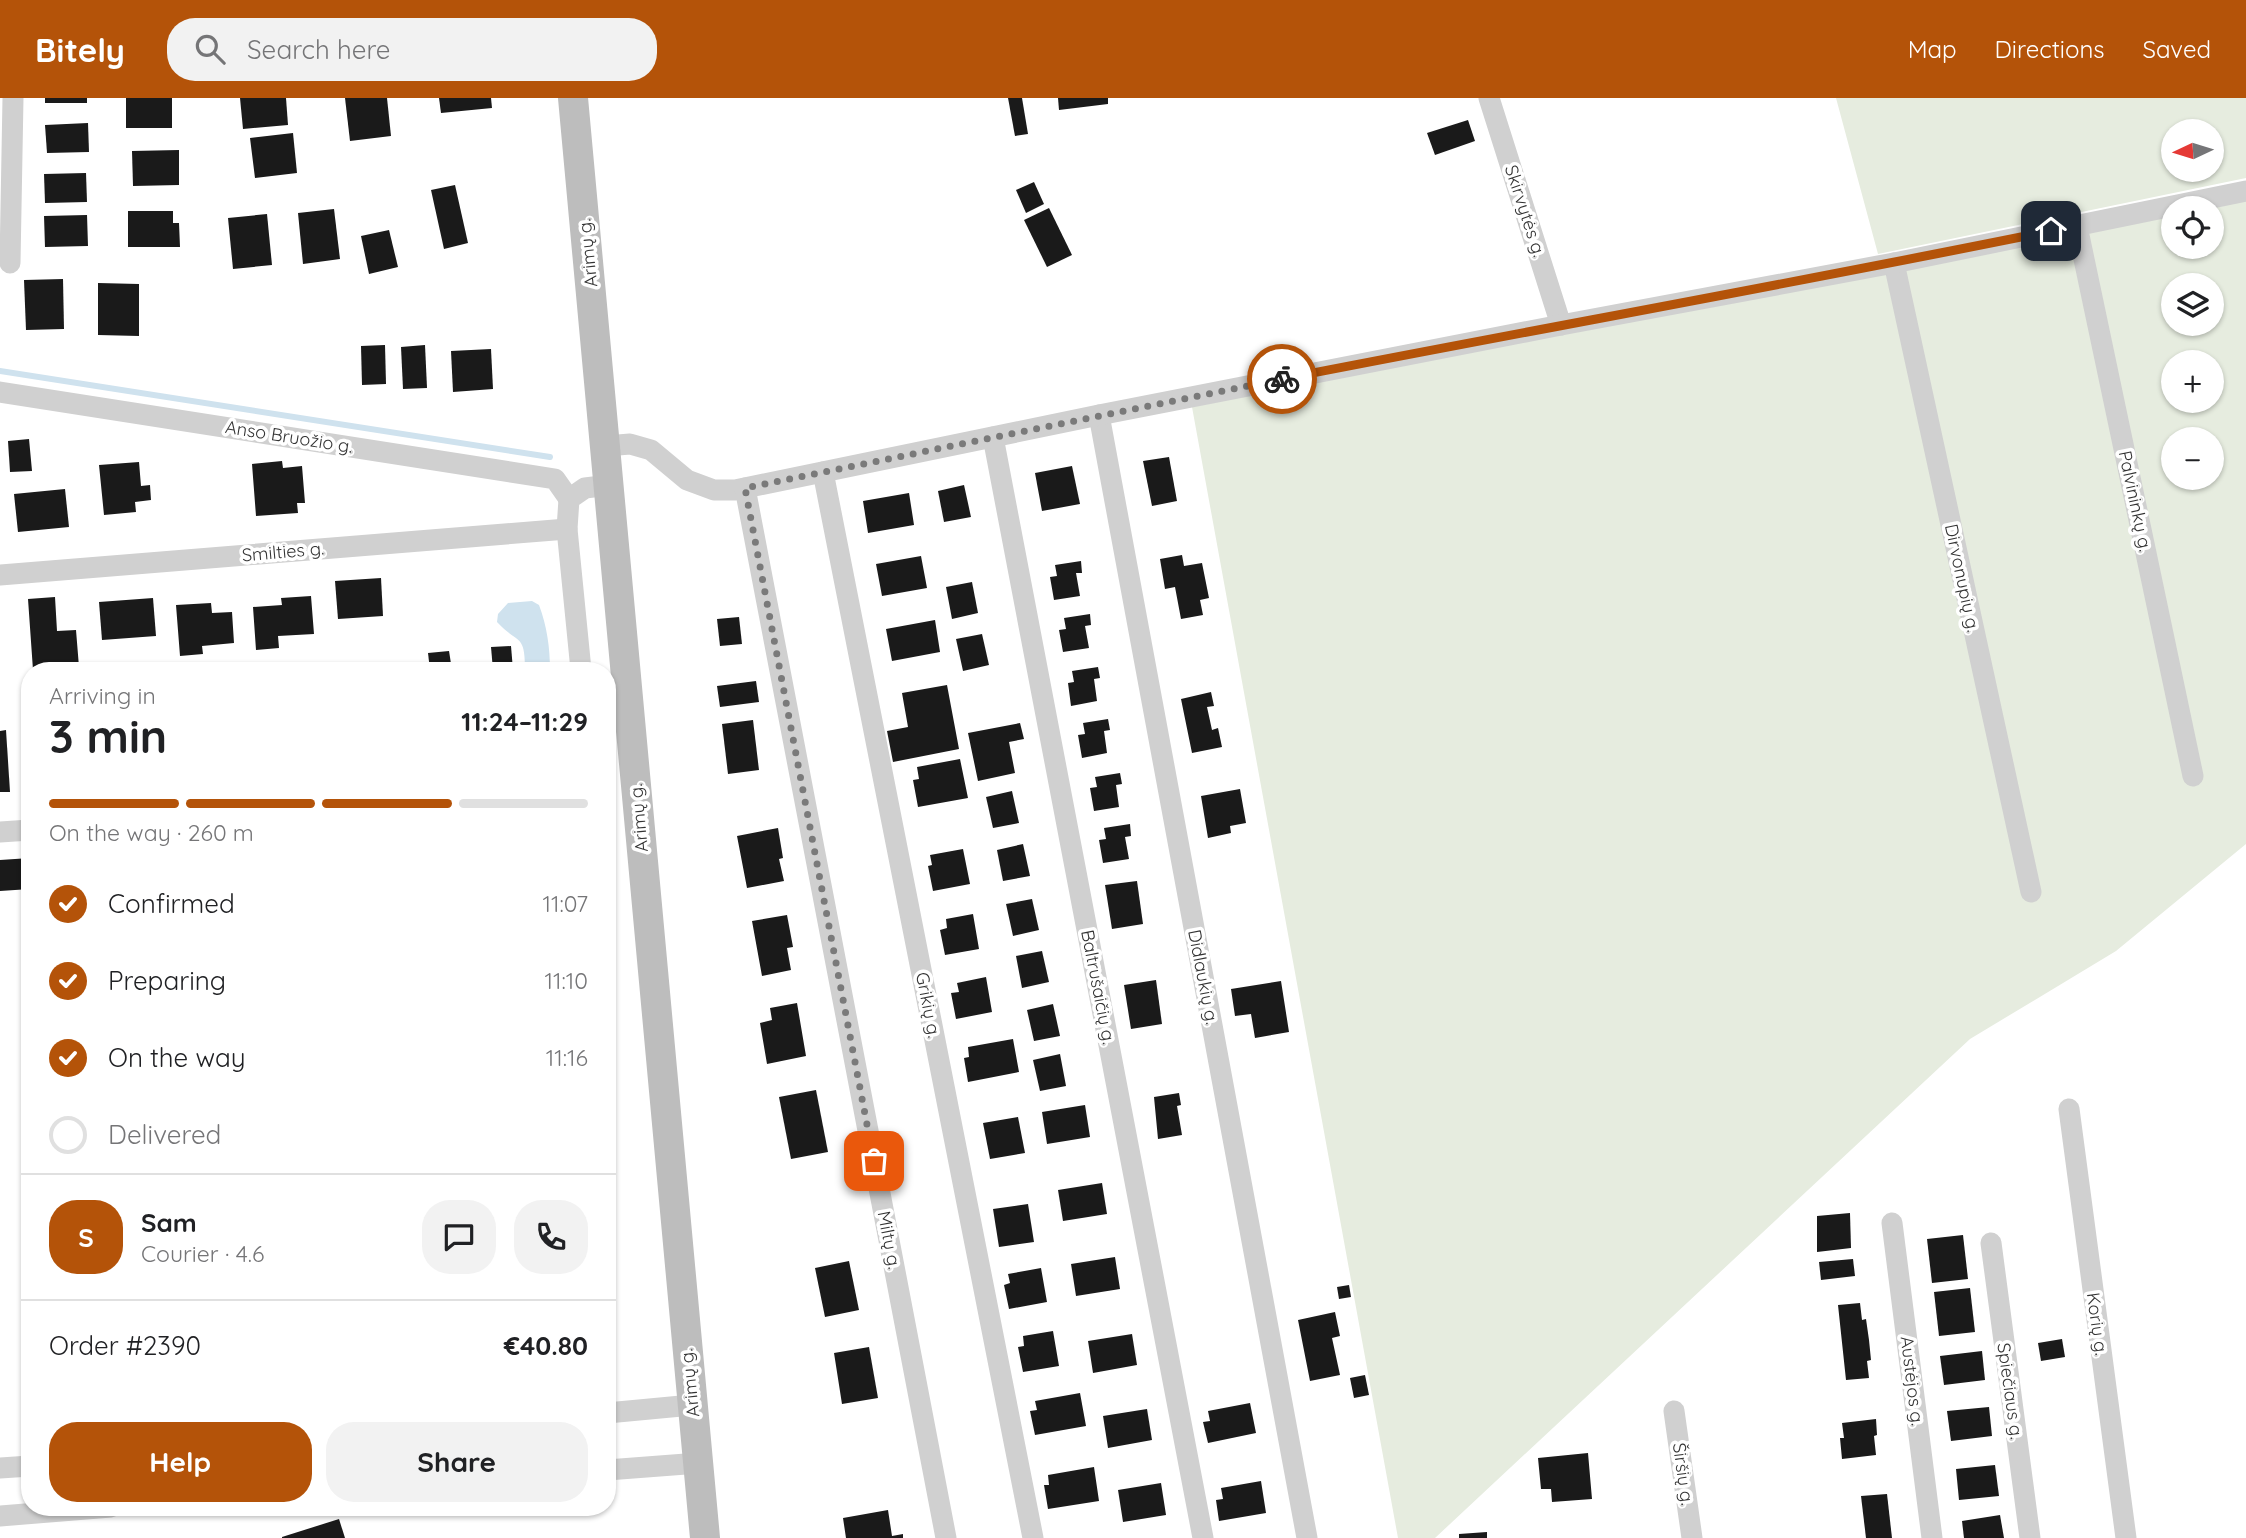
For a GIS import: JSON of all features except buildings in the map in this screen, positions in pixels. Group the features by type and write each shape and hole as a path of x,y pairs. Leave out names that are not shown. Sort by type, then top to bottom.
{"main road":[{"name":"Arimų g.","path":"573,98 705,1538"}],"street":[{"path":"9,263 13,98"},
{"name":"Skirvytės g.","path":"1489,98 1561,325"},
{"path":"606,446 630,444 650,450 687,480 714,490 745,488 1099,415 1894,263 2246,191"},
{"name":"Palvininkų g.","path":"2077,226 2193,776"},
{"name":"Dirvonupių g.","path":"1894,263 2031,892"},
{"name":"Anso Bruožio g.","path":"0,392 555,479 569,499"},
{"name":"Didlaukių g.","path":"1099,415 1307,1538"},
{"name":"Baltrušaičių g.","path":"993,437 1203,1538"},
{"name":"Grikių g.","path":"823,472 1033,1538"},
{"path":"580,662 567,529 569,499 585,488 610,485"},
{"name":"Miltų g.","path":"745,488 946,1538"},
{"name":"Smilties g.","path":"0,575 567,529"},
{"path":"0,832 21,831"},
{"name":"Korių g.","path":"2069,1109 2126,1538"},
{"name":"Austėjos g.","path":"1892,1223 1933,1538"},
{"name":"Spiečiaus g.","path":"1991,1243 2030,1538"},
{"path":"616,1412 692,1405"},
{"name":"Širšių g.","path":"1674,1411 1692,1538"},
{"path":"616,1468 699,1463"},
{"path":"0,1468 21,1466"},
{"path":"0,1516 21,1514"}],"shaded area":[{"path":"1836,98 2246,98 2246,178 1878,254"},
{"path":"2246,197 2246,844 2116,951 1970,1039 1435,1538 1398,1538 1192,407 2161,213 2161,259 2224,259 2224,204"}],"water":[{"path":"532,601 539,605 549,645 550,662 525,662 522,644 497,622 498,614 508,603"}],"waterway":[{"path":"0,371 550,457"}],"way so far":[{"path":"874,1161 745,488 1282,379"}],"route":[{"path":"1282,379 1759,290 2051,231"}]}
